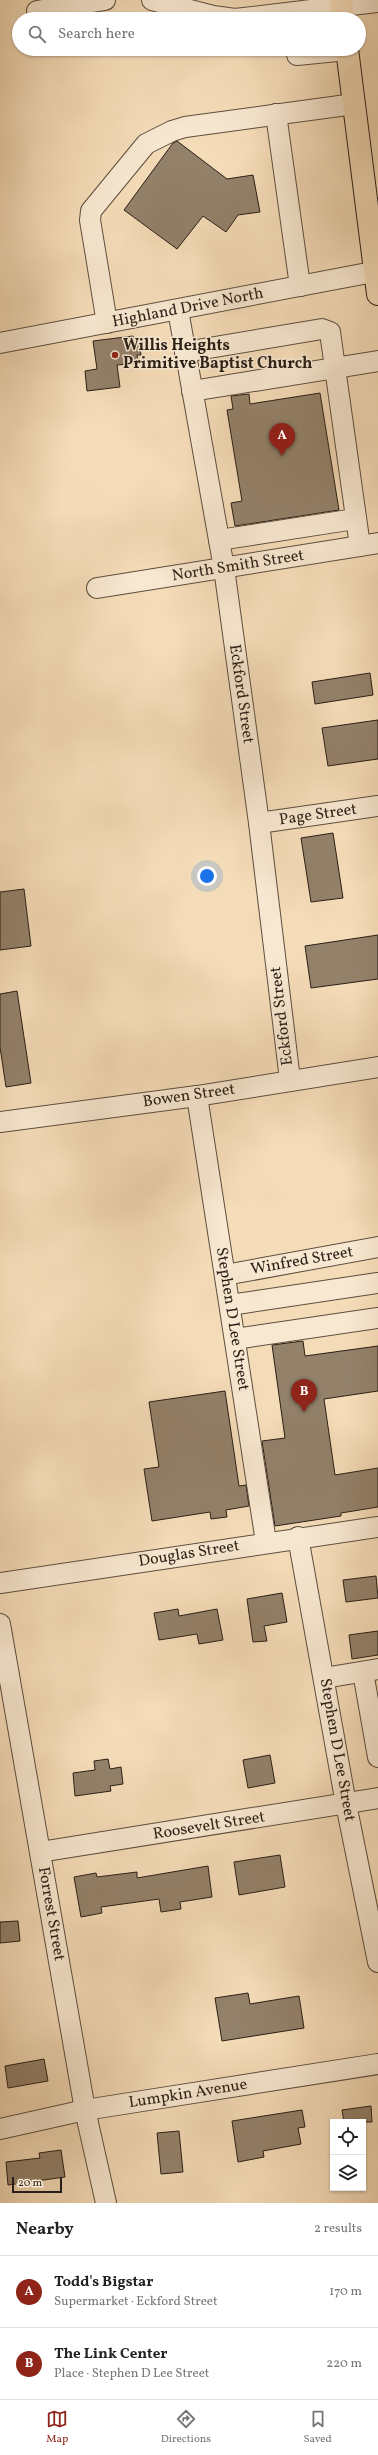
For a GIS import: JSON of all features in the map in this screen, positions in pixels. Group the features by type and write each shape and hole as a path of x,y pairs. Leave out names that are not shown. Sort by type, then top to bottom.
{"main road":[{"path":"348,56 377,272 378,294"}],"street":[{"path":"38,11 105,0"},
{"path":"152,0 198,12"},
{"path":"284,12 342,9 378,2"},
{"path":"107,323 90,220 91,211 146,144 185,127 354,104"},
{"path":"276,114 300,286"},
{"name":"Highland Drive North","path":"0,343 377,272"},
{"name":"Eckford Street","path":"178,310 224,568 259,823 290,1080"},
{"path":"185,352 322,329 330,332 355,519 369,545"},
{"path":"192,391 378,361"},
{"path":"219,540 355,519"},
{"name":"North Smith Street","path":"97,588 369,545"},
{"name":"Page Street","path":"259,823 378,806"},
{"name":"Bowen Street","path":"0,1122 197,1096 290,1080 378,1068"},
{"name":"Stephen D Lee Street","path":"197,1096 266,1542"},
{"name":"Winfred Street","path":"225,1275 378,1247"},
{"path":"230,1305 378,1283"},
{"path":"235,1339 378,1318"},
{"name":"Douglas Street","path":"0,1583 298,1537 378,1527"},
{"name":"Stephen D Lee Street","path":"298,1537 346,1804 378,1962"},
{"name":"Forrest Street","path":"0,1624 85,2110 106,2203"},
{"path":"324,1678 371,1671 378,1757"},
{"name":"Roosevelt Street","path":"40,1852 378,1798"},
{"name":"Lumpkin Avenue","path":"0,2129 85,2110 378,2064"}],"building":[{"path":"177,141 227,179 253,175 260,212 238,215 226,232 203,216 177,249 124,210 173,143"},
{"path":"133,336 134,342 139,342 141,355 137,355 138,363 117,365 120,387 87,391 85,371 97,369 93,341"},
{"path":"320,393 339,510 235,526 231,503 242,501 227,410 233,409 231,396 249,394 250,404"},
{"path":"370,673 373,695 315,704 312,682"},
{"path":"378,720 378,759 328,766 322,728"},
{"path":"333,833 343,898 311,902 301,838"},
{"path":"24,889 31,946 0,950 0,892"},
{"path":"378,935 378,979 311,988 305,946"},
{"path":"17,991 31,1083 6,1087 0,1047 0,994"},
{"path":"303,1341 305,1356 378,1346 378,1391 324,1399 335,1475 378,1468 378,1507 341,1513 341,1516 275,1526 262,1441 285,1438 272,1345"},
{"path":"225,1391 239,1486 246,1485 249,1506 226,1510 227,1517 211,1519 210,1512 152,1521 144,1469 159,1467 149,1402"},
{"path":"376,1576 378,1598 346,1602 343,1580"},
{"path":"282,1593 287,1622 264,1626 267,1641 253,1642 247,1599"},
{"path":"178,1609 179,1616 217,1609 223,1640 199,1644 197,1634 159,1640 154,1613"},
{"path":"378,1631 378,1655 352,1659 349,1635"},
{"path":"270,1755 275,1783 248,1788 243,1760"},
{"path":"108,1759 110,1769 121,1767 123,1784 110,1786 111,1791 75,1796 73,1773 95,1770 94,1761"},
{"path":"280,1855 285,1887 239,1895 234,1862"},
{"path":"208,1866 212,1897 180,1902 181,1909 161,1912 159,1899 101,1907 102,1913 81,1917 74,1877 96,1873 97,1877 137,1872 137,1878"},
{"path":"18,1921 20,1941 0,1943 0,1922"},
{"path":"248,1993 250,2004 299,1996 304,2028 222,2041 215,1998"},
{"path":"44,2059 48,2081 8,2088 5,2066"},
{"path":"371,2106 372,2122 366,2122 366,2119 344,2119 342,2110"},
{"path":"302,2110 305,2127 298,2128 301,2144 263,2151 264,2157 238,2162 232,2121"},
{"path":"179,2131 183,2172 161,2174 157,2133"},
{"path":"61,2150 65,2177 8,2185 6,2162 40,2158 39,2153"}],"place":[{"name":"Willis Heights Primitive Baptist Church","path":"115,355"},
{"name":"Todd's Bigstar","path":"282,456"},
{"name":"The Link Center","path":"304,1412"}]}
